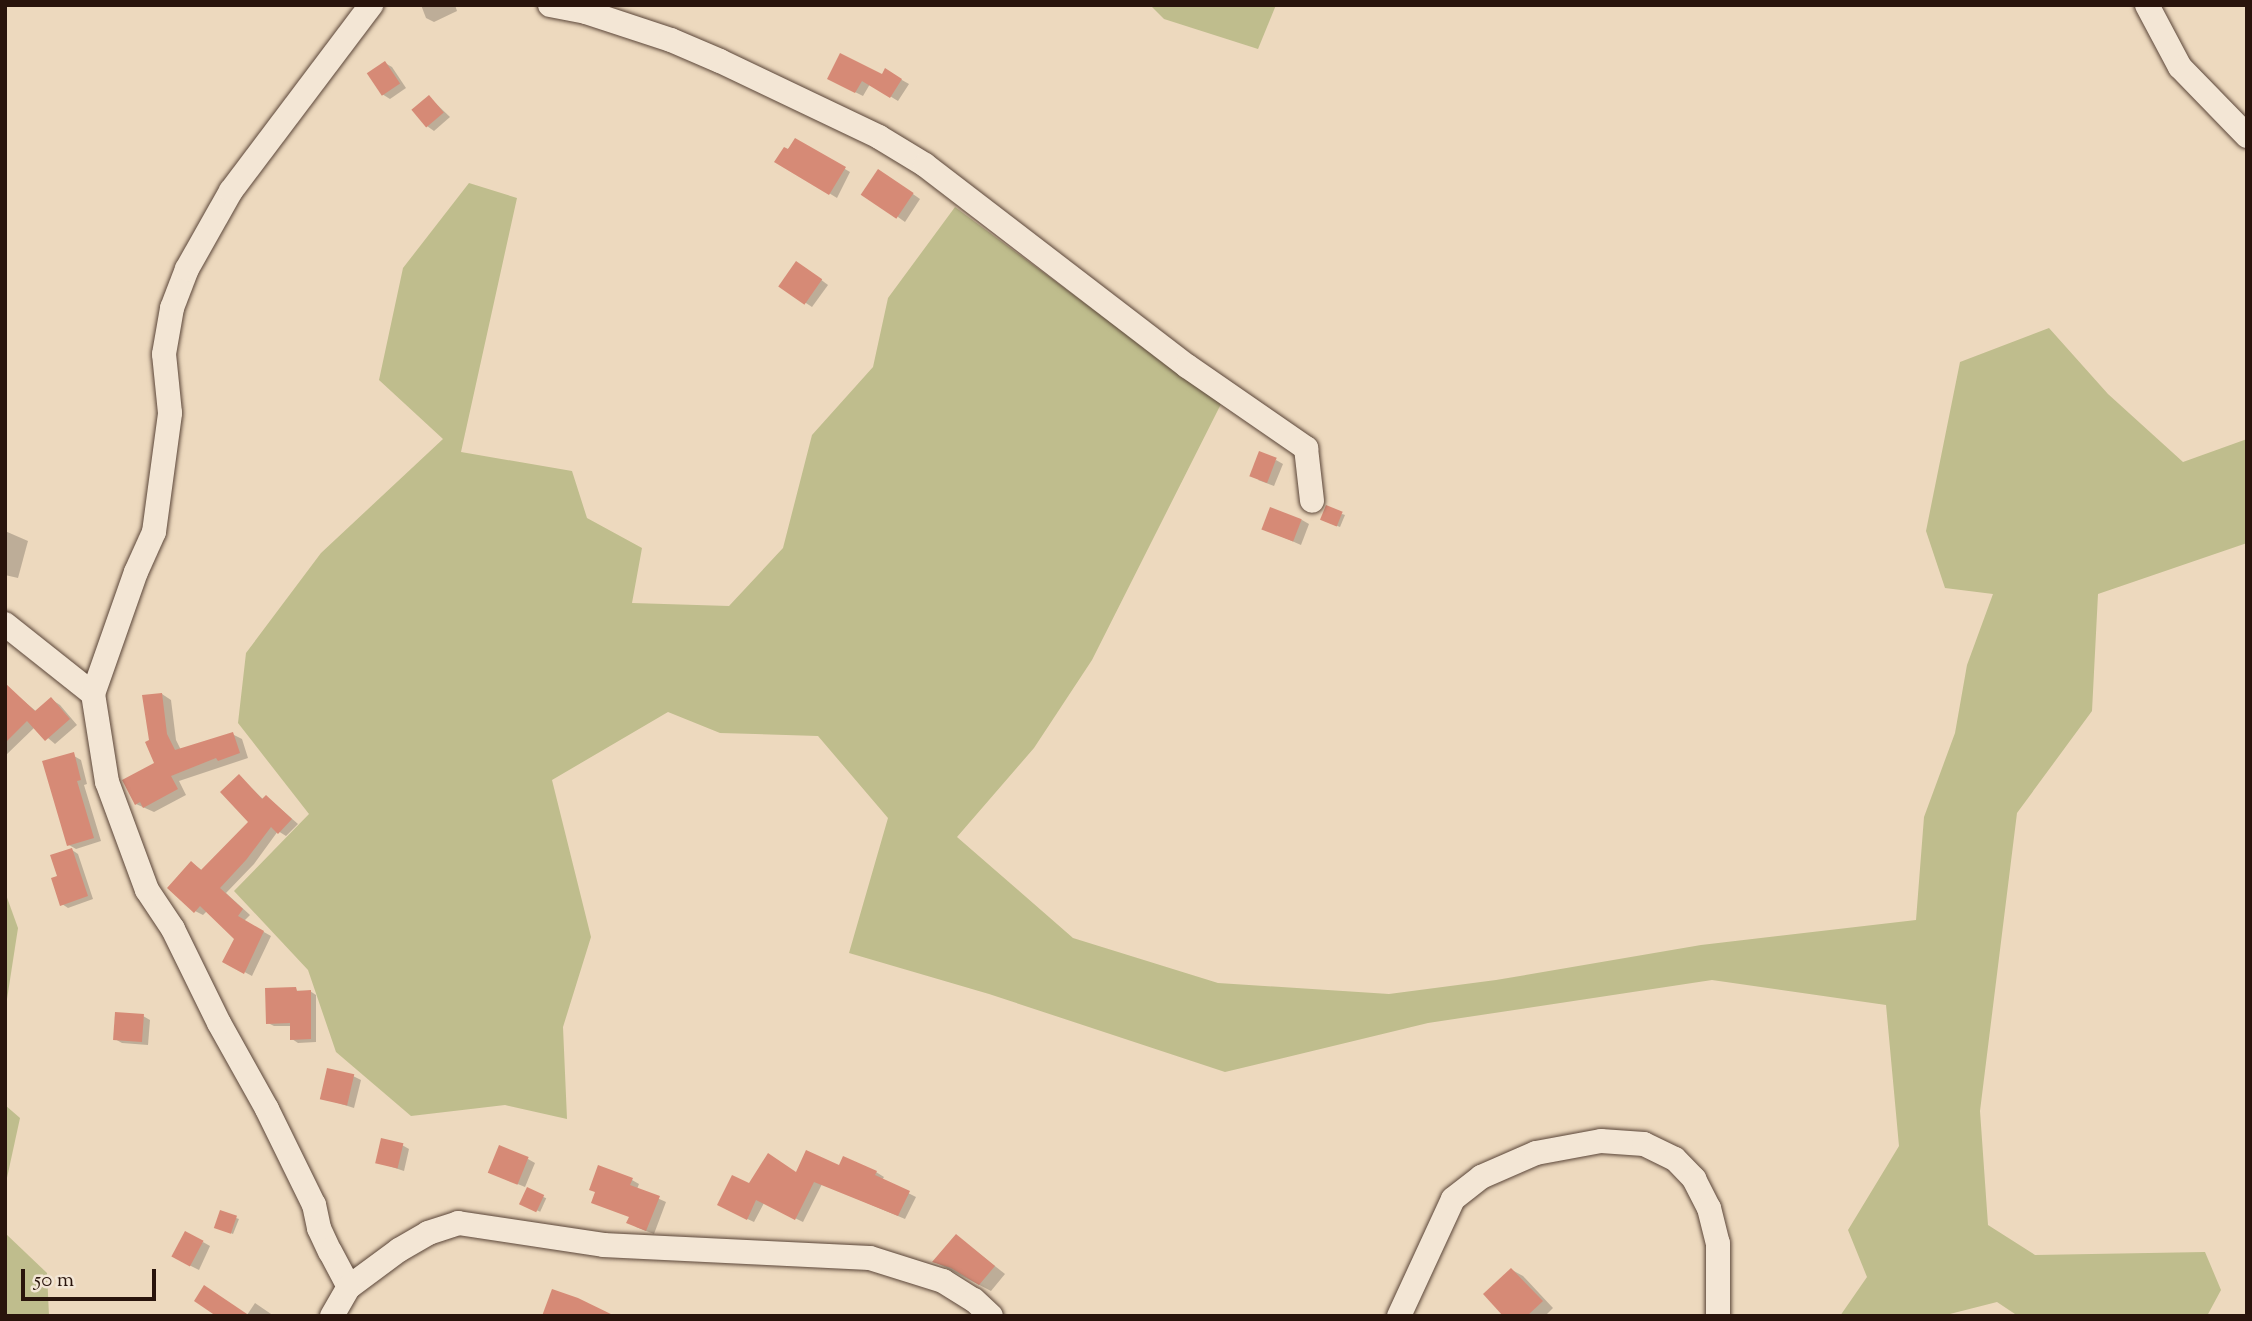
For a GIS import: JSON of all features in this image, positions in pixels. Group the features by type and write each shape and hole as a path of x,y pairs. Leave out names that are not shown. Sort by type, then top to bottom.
{"street":[{"path":"349,1287 330,1252 319,1228 314,1205 267,1109 219,1023 173,929 147,890 107,782 93,694 136,572 154,532 170,413 164,354 172,308 187,269 231,191 370,5"},
{"path":"550,5 586,12 683,45 799,96 879,137 925,165 1177,358 1306,449 1312,500"},
{"path":"2147,5 2180,67 2247,136"},
{"path":"5,624 93,694"},
{"path":"1399,1316 1453,1199 1481,1177 1536,1153 1601,1141 1644,1144 1675,1159 1694,1179 1709,1208 1718,1243 1718,1316"},
{"path":"332,1316 349,1287 428,1233 458,1223 603,1245 870,1258 943,1281 974,1300 991,1316"}],"shaded area":[{"path":"1150,5 1276,5 1258,49 1164,19"},
{"path":"469,183 517,198 461,452 572,471 587,518 642,548 632,603 729,606 783,548 812,435 873,367 888,298 955,207 1221,404 1092,660 1034,748 957,837 1073,938 1218,983 1389,994 1496,980 1701,945 1916,920 1924,817 1955,733 1967,665 1993,594 1945,588 1926,531 1960,362 2049,328 2108,394 2183,462 2247,439 2247,543 2098,594 2092,711 2017,813 1980,1111 1988,1225 2035,1255 2205,1252 2221,1290 2207,1316 2018,1316 1997,1302 1942,1316 1840,1316 1867,1277 1848,1230 1899,1146 1886,1005 1712,980 1428,1023 1225,1072 989,994 849,953 888,818 818,736 720,733 668,712 552,780 591,937 563,1027 567,1119 505,1105 411,1116 336,1052 308,970 234,891 309,814 238,723 246,653 321,553 443,439 379,380 403,268"},
{"path":"5,892 18,928 5,1012"},
{"path":"5,1105 20,1118 5,1187"},
{"path":"5,1233 47,1273 49,1316 5,1316"}],"building":[{"path":"840,53 882,74 885,68 902,79 890,98 862,81 855,93 827,79"},
{"path":"385,61 400,83 382,96 367,73"},
{"path":"429,95 444,113 426,127 411,110"},
{"path":"795,138 846,167 829,195 774,162 784,147 788,149"},
{"path":"878,169 914,193 896,219 861,195"},
{"path":"796,261 822,279 804,305 778,286"},
{"path":"1259,451 1277,458 1267,483 1249,476"},
{"path":"1326,505 1343,512 1337,527 1320,520"},
{"path":"1270,507 1302,519 1293,542 1261,529"},
{"path":"5,683 35,711 51,697 70,719 45,741 27,721 5,743"},
{"path":"162,693 167,734 175,750 233,732 240,753 218,761 216,758 171,776 178,789 143,808 140,802 135,805 122,780 154,763 145,742 149,740 142,695"},
{"path":"74,752 81,780 77,781 94,838 67,846 42,761"},
{"path":"239,774 262,799 266,795 292,819 278,834 271,827 220,888 243,909 238,916 264,931 244,974 222,962 234,939 200,906 194,913 167,888 191,861 201,870 248,822 220,792"},
{"path":"72,848 88,896 60,906 51,878 57,876 50,855"},
{"path":"296,987 297,991 311,990 311,1039 290,1040 290,1023 266,1024 265,988"},
{"path":"115,1012 144,1014 142,1042 113,1040"},
{"path":"327,1068 354,1074 347,1105 320,1099"},
{"path":"381,1138 403,1143 398,1169 375,1163"},
{"path":"499,1145 529,1157 517,1185 488,1173"},
{"path":"806,1150 839,1165 843,1156 877,1171 875,1175 910,1191 898,1216 814,1182 795,1220 756,1200 747,1220 717,1205 732,1175 749,1183 768,1153 796,1172"},
{"path":"598,1165 633,1178 630,1185 660,1196 646,1231 626,1223 629,1217 591,1203 595,1192 589,1190"},
{"path":"527,1187 544,1195 536,1212 519,1204"},
{"path":"220,1210 237,1216 231,1234 214,1228"},
{"path":"185,1231 204,1241 190,1266 171,1257"},
{"path":"956,1234 995,1266 979,1285 951,1268 932,1262"},
{"path":"1511,1268 1543,1301 1527,1316 1503,1316 1483,1294"},
{"path":"204,1285 250,1316 216,1316 194,1301"},
{"path":"552,1289 578,1298 615,1316 542,1316"}]}
